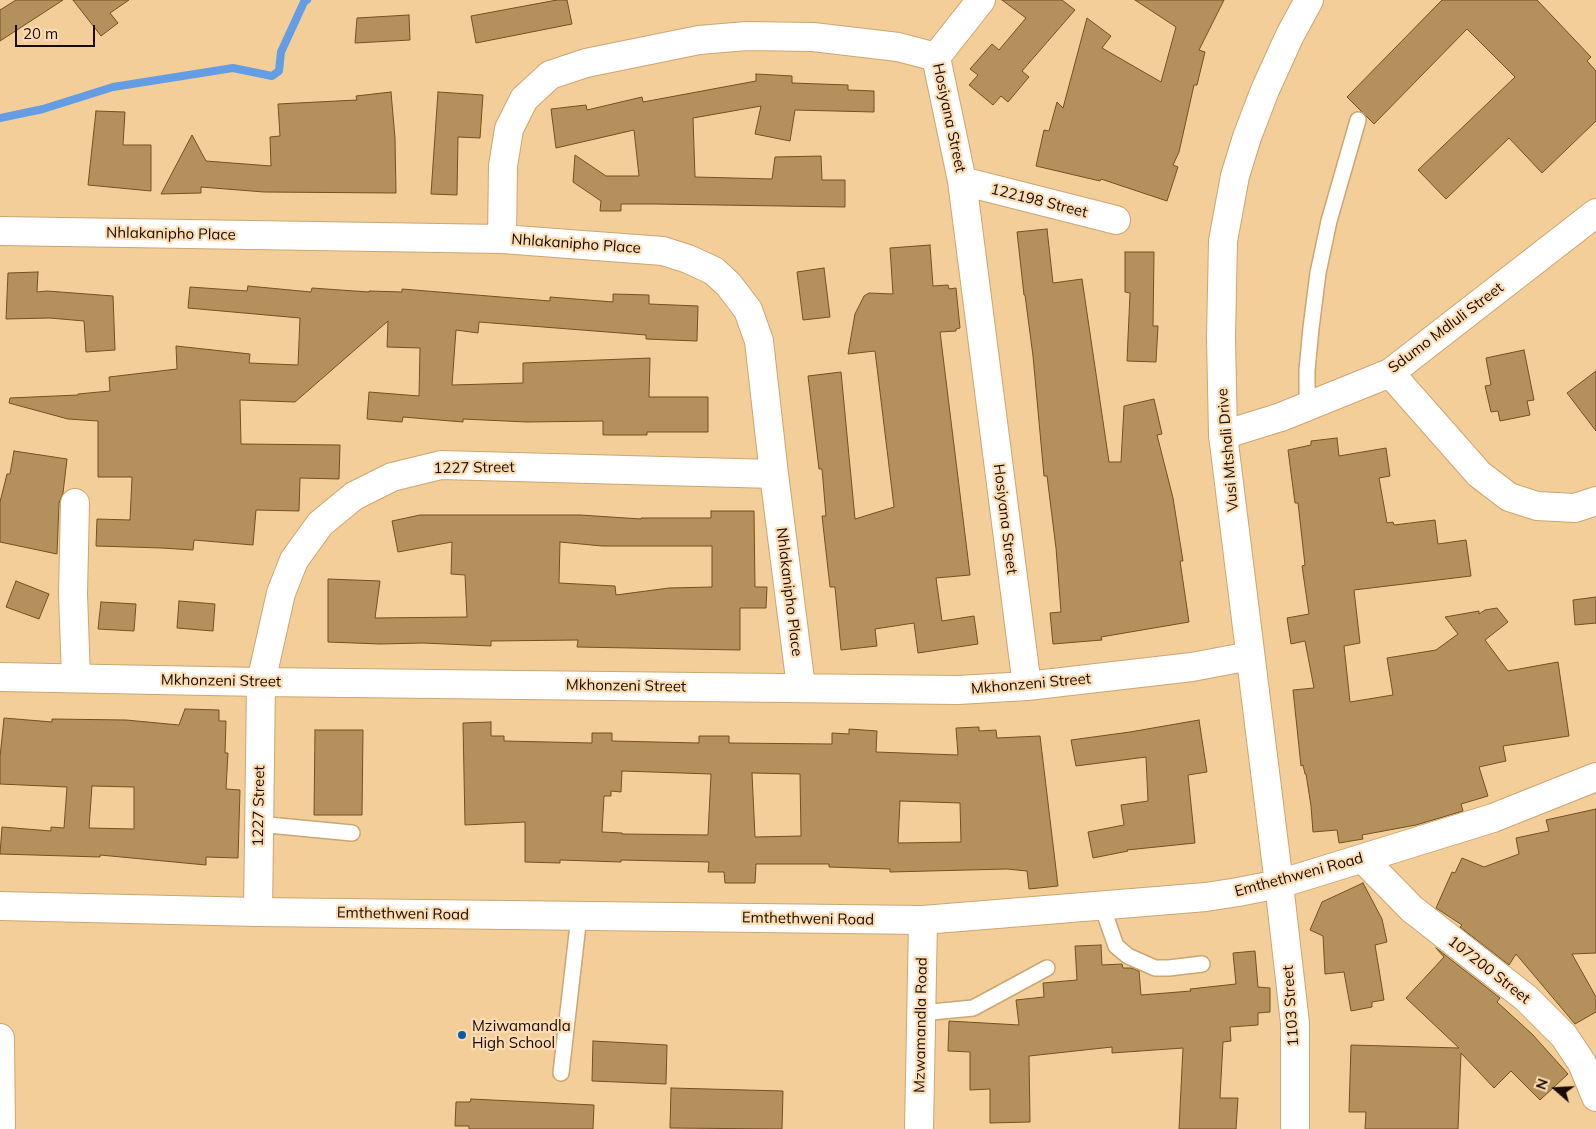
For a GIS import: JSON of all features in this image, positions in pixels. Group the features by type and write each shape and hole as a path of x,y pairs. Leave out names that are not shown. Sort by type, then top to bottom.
{"street":[{"path":"936,57 981,0"},
{"name":"Vusi Mtshali Drive","path":"1279,884 1224,435 1221,338 1224,241 1236,176 1247,137 1265,90 1290,35 1309,0"},
{"name":"Hosiyana Street","path":"502,239 503,166 509,129 524,99 550,75 586,63 698,40 747,36 813,37 898,47 936,57 962,181 1027,686"},
{"name":"122198 Street","path":"962,181 1116,220"},
{"name":"Sdumo Mdluli Street","path":"1224,435 1307,407 1390,373 1596,213"},
{"name":"Nhlakanipho Place","path":"0,231 502,239 663,251 688,259 714,271 729,285 748,310 760,341 774,474 801,687"},
{"path":"1390,373 1479,474 1508,497 1537,506 1575,508 1596,501"},
{"name":"1227 Street","path":"258,912 261,682 281,593 294,560 320,524 354,496 392,477 441,465 774,474"},
{"path":"75,503 73,594 76,678"},
{"name":"Mkhonzeni Street","path":"0,677 958,690 1027,686 1192,667 1250,656"},
{"name":"Emthethweni Road","path":"0,906 258,912 923,920 1102,906 1206,897 1279,884 1493,818 1596,777"},
{"name":"107200 Street","path":"1363,859 1412,909 1526,998 1564,1036 1589,1063 1596,1097"},
{"name":"1103 Street","path":"1279,884 1295,1023 1295,1129"},
{"name":"Mzwamandla Road","path":"919,1129 923,920"},
{"path":"0,1038 2,1129"}],"lane":[{"path":"1307,407 1310,337 1318,273 1329,221 1358,120"},
{"path":"258,824 352,833"},
{"path":"1102,906 1116,946 1128,956 1154,968 1202,964"},
{"path":"561,1073 579,916"},
{"path":"921,1013 973,1008 1047,968"}],"building":[{"path":"16,0 63,0 0,41 0,10"},
{"path":"73,0 129,0 110,13 118,23 101,36"},
{"path":"557,0 567,0 572,24 476,43 471,16"},
{"path":"1002,0 1062,0 1075,10 1022,71 1029,77 1008,102 1001,96 993,105 969,85 978,75 970,69 992,44 999,50 1026,18"},
{"path":"1135,0 1224,0 1199,50 1205,52 1197,85 1194,85 1179,152 1173,165 1178,167 1167,201 1101,179 1100,181 1036,166 1044,130 1049,131 1057,102 1063,108 1087,18 1111,36 1102,48 1161,82 1176,27"},
{"path":"1442,0 1537,0 1591,57 1587,61 1596,71 1596,121 1542,173 1509,138 1446,199 1418,170 1515,77 1467,29 1374,124 1347,97"},
{"path":"409,15 410,40 355,43 357,18"},
{"path":"756,74 792,76 792,83 848,85 848,90 874,91 874,112 795,110 790,141 755,134 761,106 693,118 695,177 772,179 775,157 821,156 822,180 845,180 845,207 621,204 621,211 600,211 601,201 573,182 575,155 606,176 639,176 634,130 556,148 551,109 586,105 587,110 642,97 643,102 756,81"},
{"path":"391,92 395,138 396,193 264,192 201,187 201,193 161,194 192,135 206,161 271,166 270,137 280,136 278,104 357,100 356,96"},
{"path":"438,92 483,95 480,138 458,137 457,195 431,194"},
{"path":"96,111 125,112 123,145 151,145 151,191 88,185"},
{"path":"1047,229 1053,283 1082,279 1109,462 1121,462 1124,406 1154,399 1162,434 1157,435 1173,498 1183,561 1180,561 1189,622 1101,637 1102,640 1053,644 1050,613 1061,612 1056,548 1047,476 1044,476 1033,356 1017,232"},
{"path":"930,245 933,286 948,285 949,289 956,288 960,328 956,329 956,331 940,332 970,575 936,578 942,621 974,616 978,644 918,653 914,623 875,629 877,646 841,650 835,587 830,587 822,516 826,516 822,469 819,469 808,376 841,372 855,519 894,507 875,351 848,354 855,314 864,296 869,293 893,294 890,248"},
{"path":"1125,252 1154,252 1153,326 1158,326 1156,362 1127,361 1130,293 1125,292"},
{"path":"824,268 830,317 803,320 797,272"},
{"path":"38,272 37,292 47,291 113,296 115,350 86,352 84,321 50,318 6,319 8,273"},
{"path":"248,286 311,292 312,288 369,292 402,292 402,289 550,301 550,297 613,302 613,294 649,295 649,304 698,306 697,341 646,339 646,335 479,322 478,333 456,330 452,385 523,383 523,363 650,358 649,397 708,397 708,432 647,432 647,435 603,435 603,421 527,422 463,419 463,422 403,417 402,422 367,419 369,392 419,396 420,348 387,347 388,321 295,402 240,400 241,444 340,445 339,479 300,478 299,511 256,510 253,545 194,540 193,550 96,546 97,519 130,520 132,477 98,477 98,421 68,419 9,403 10,398 78,395 110,391 109,377 177,369 176,346 250,354 249,363 298,365 300,318 188,308 190,287 247,291"},
{"path":"1524,350 1534,400 1527,401 1530,415 1500,421 1498,411 1491,412 1485,386 1491,385 1486,358"},
{"path":"1596,371 1596,431 1567,393"},
{"path":"1337,438 1339,456 1386,448 1390,476 1379,478 1387,523 1393,522 1394,525 1435,520 1438,544 1466,540 1471,576 1354,590 1360,643 1344,646 1350,702 1393,695 1387,658 1436,650 1458,634 1445,617 1479,611 1479,614 1485,610 1497,608 1508,622 1485,640 1508,671 1558,662 1569,736 1503,746 1506,761 1479,767 1488,796 1461,804 1463,811 1416,825 1362,835 1363,839 1339,843 1337,830 1313,832 1306,774 1303,765 1301,766 1293,690 1314,688 1305,641 1291,644 1287,618 1309,614 1302,566 1305,565 1298,503 1295,503 1288,450 1311,445 1311,441"},
{"path":"14,451 67,459 63,493 59,503 57,554 0,542 0,502 7,474 10,474"},
{"path":"711,511 754,511 755,587 767,587 766,608 740,608 740,650 577,647 578,640 491,641 491,646 328,642 328,579 380,581 375,618 467,617 465,575 451,574 452,542 398,552 392,521 420,515 580,515 641,519 711,518","holes":["560,542 602,546 712,546 712,587 669,588 616,595 615,586 559,583"]},
{"path":"16,581 49,594 39,619 6,607"},
{"path":"1596,597 1596,623 1575,625 1573,600"},
{"path":"179,601 215,604 213,631 177,628"},
{"path":"101,602 136,604 134,631 98,629"},
{"path":"185,709 219,710 219,721 226,721 225,753 228,753 226,789 240,790 238,858 206,857 206,865 100,855 100,857 0,854 2,827 51,831 51,827 64,828 67,787 0,784 0,757 4,718 52,722 52,719 126,720 179,725","holes":["92,786 134,787 134,829 89,828"]},
{"path":"1199,720 1207,772 1188,775 1195,843 1127,850 1093,858 1088,832 1124,825 1121,805 1148,801 1146,757 1076,766 1071,740"},
{"path":"491,722 491,736 504,736 504,741 592,743 592,733 612,733 612,741 699,743 699,736 729,736 729,743 832,744 832,733 849,734 849,729 877,731 876,752 958,755 956,728 979,727 979,731 996,730 997,738 1040,736 1058,886 1029,889 1027,871 1007,869 890,872 890,869 829,867 829,864 756,864 755,883 725,883 724,872 708,872 709,862 560,860 560,863 525,862 525,822 465,825 463,723","holes":["622,771 711,774 708,835 602,832 604,796 611,796 611,791 621,792","752,773 800,774 801,836 755,837","900,801 960,803 961,842 898,843"]},
{"path":"315,730 363,730 362,815 314,815"},
{"path":"1596,809 1596,953 1572,954 1596,997 1596,1012 1575,1024 1516,954 1509,965 1460,927 1462,925 1436,908 1452,872 1455,873 1462,858 1484,867 1519,854 1516,838 1549,831 1546,820"},
{"path":"1363,883 1382,919 1387,942 1375,945 1384,1000 1372,1002 1372,1007 1351,1011 1344,972 1325,974 1323,936 1310,930 1322,902"},
{"path":"1101,945 1102,965 1122,964 1123,968 1139,971 1141,995 1191,991 1190,989 1236,984 1233,953 1255,951 1258,987 1270,988 1270,1012 1258,1013 1258,1025 1230,1027 1231,1041 1223,1042 1220,1098 1238,1098 1236,1129 1179,1129 1183,1048 1112,1053 1112,1047 1029,1056 1030,1122 990,1123 990,1089 970,1090 970,1052 948,1051 949,1021 1019,1025 1016,1000 1044,997 1043,983 1077,980 1075,946"},
{"path":"1436,948 1500,998 1497,1002 1532,1034 1568,1074 1540,1100 1511,1071 1494,1088 1461,1053 1458,1129 1365,1129 1366,1112 1349,1112 1351,1045 1459,1048 1406,998 1444,957"},
{"path":"593,1041 667,1045 666,1084 592,1081"},
{"path":"671,1088 783,1091 782,1129 670,1128"},
{"path":"471,1099 594,1105 593,1129 469,1129 469,1126 455,1126 456,1102 470,1102"}],"waterway":[{"path":"0,118 43,109 113,87 233,68 272,76 279,71 281,52 304,2 307,0"}],"place":[{"name":"Mziwamandla High School","path":"462,1035"}]}
